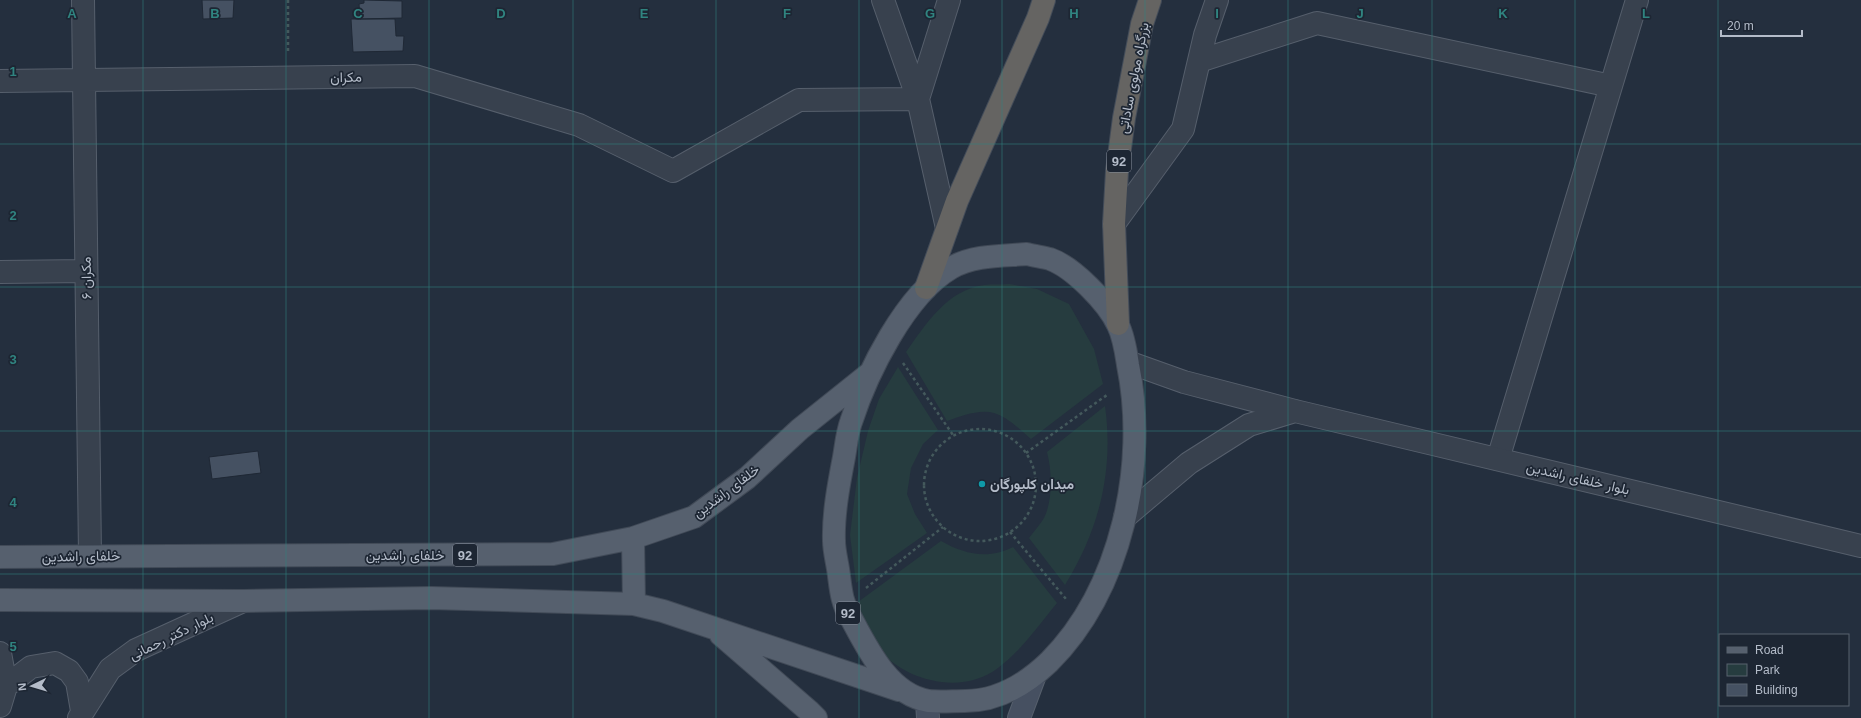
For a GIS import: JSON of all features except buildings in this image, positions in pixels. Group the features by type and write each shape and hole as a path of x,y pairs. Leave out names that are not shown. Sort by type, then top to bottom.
{"highway":[{"name":"92","path":"926,288 957,201 1038,18 1044,0"},
{"name":"بزرگراه مولوی ساداتی","path":"1118,324 1114,224 1117,170 1124,118 1142,24 1150,0"}],"main road":[{"name":"92","path":"0,600 243,601 431,598 634,604 663,611 713,628 921,704 974,701 1005,693 1035,675 1060,650 1083,620 1099,592 1125,517 1133,463 1134,402 1124,343 1118,324 1101,299 1079,277 1052,260 1027,254 984,257 951,268 926,288 897,324 872,372 850,424 839,484 834,541 844,606 880,669 921,704"},
{"name":"خلفای راشدین","path":"0,557 554,554 633,538 694,517 747,478 800,429 872,372"},
{"path":"633,538 634,604"},
{"path":"713,628 809,710 816,718"},
{"path":"1019,718 1035,675"}],"street":[{"name":"مکران ۶","path":"83,0 90,556"},
{"path":"884,0 918,99 947,228"},
{"path":"918,99 949,0"},
{"path":"1114,224 1183,129 1205,35 1217,0"},
{"path":"1498,459 1637,0"},
{"path":"1199,61 1317,22 1611,86"},
{"name":"مکران","path":"0,81 415,76 579,126 674,171 799,100 918,99"},
{"path":"0,272 86,271"},
{"name":"بلوار خلفای راشدین","path":"1129,370 1861,546"},
{"path":"1125,517 1189,463 1249,425 1295,411"},
{"name":"بلوار دکتر رحمانی","path":"81,715 110,669 136,650 243,601"},
{"path":"0,653 4,666 3,696"},
{"path":"3,696 31,667 55,662 69,671 77,682 81,715"}],"path":[{"path":"288,0 288,78"},
{"path":"888,342 953,435"},
{"path":"1026,453 1129,370"},
{"path":"969,429 987,429 1004,433 1018,443 1026,453 1030,458 1036,477 1036,497 1028,515 1015,530 998,539 978,542 960,538 943,527 931,512 925,496 924,478 929,461 939,446 953,435 969,429"},
{"path":"844,606 943,527"},
{"path":"1010,532 1083,620"}],"green space":[{"path":"1009,284 1037,289 1069,304 1094,349 1103,384 1031,439 1009,420 994,413 976,412 947,421 906,352 921,330 948,301 971,288 984,285"},
{"path":"898,367 938,430 923,444 911,468 907,494 915,514 927,533 856,583 850,535 857,478 868,431 879,399"},
{"path":"1105,406 1107,454 1101,499 1087,543 1065,585 1029,538 1044,518 1049,503 1051,476 1047,452"},
{"path":"941,541 958,549 976,554 994,553 1013,547 1057,603 1014,654 998,668 984,677 951,683 934,681 917,676 902,669 888,659 877,647 871,637 858,602"}],"place":[{"name":"میدان کلپورگان","path":"982,484"}]}
